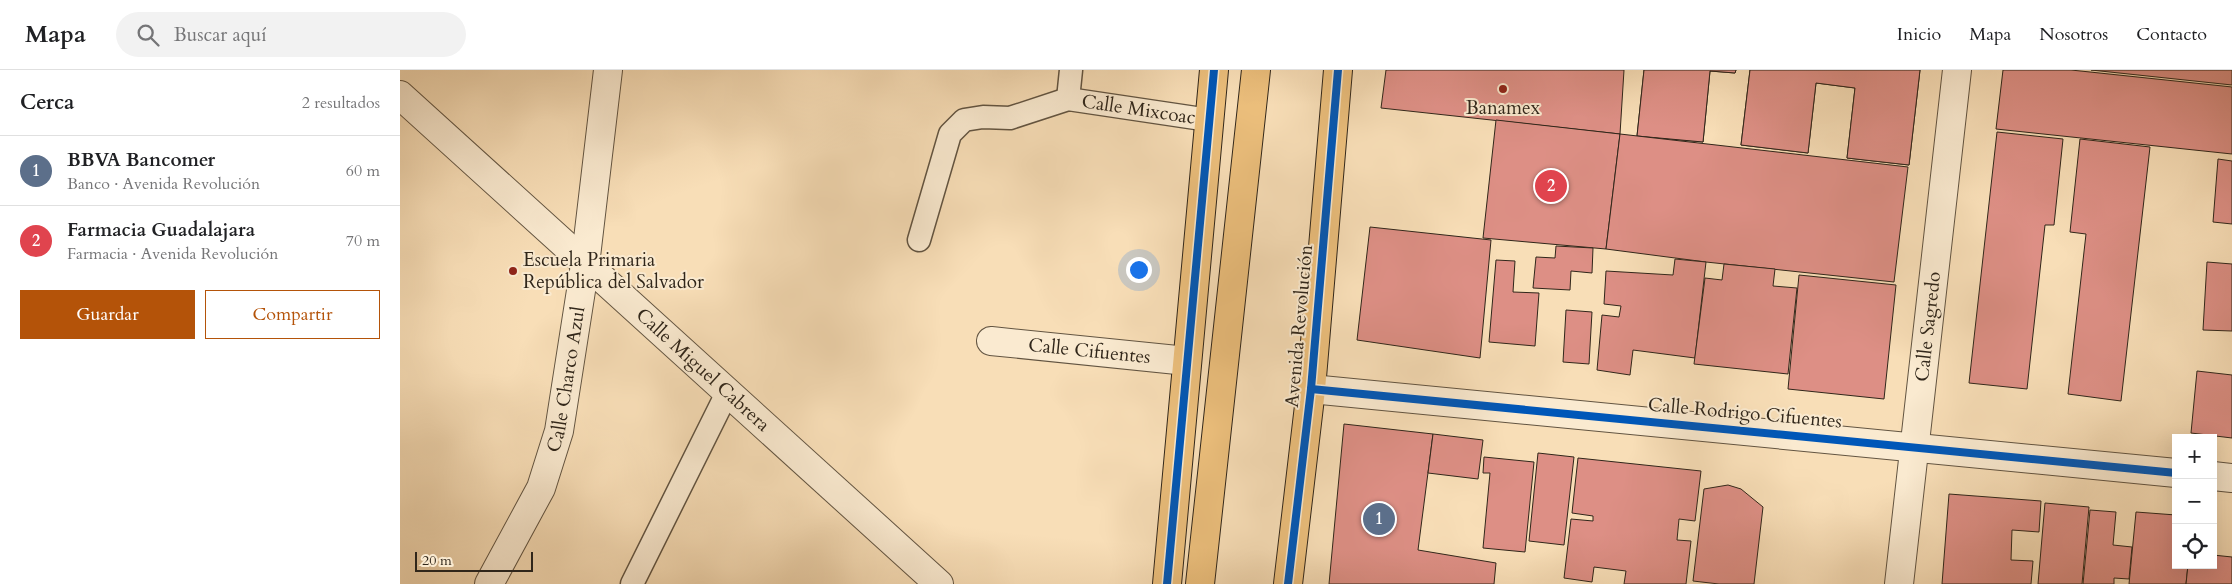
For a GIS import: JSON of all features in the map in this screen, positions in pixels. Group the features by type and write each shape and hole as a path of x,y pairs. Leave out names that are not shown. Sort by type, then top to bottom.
{"main road":[{"path":"1167,584 1214,70"},
{"path":"1200,584 1256,70"},
{"name":"Avenida Revolución","path":"1288,584 1311,389 1338,70"}],"street":[{"name":"Calle Charco Azul","path":"489,584 541,488 559,431 585,265 608,70"},
{"name":"Calle Sagredo","path":"1900,584 1957,70"},
{"name":"Calle Miguel Cabrera","path":"400,95 585,265 939,584"},
{"name":"Calle Cifuentes","path":"991,341 1187,361"},
{"name":"Calle Rodrigo Cifuentes","path":"1311,389 1914,446 2172,473"},
{"path":"2217,476 2232,478"}],"lane":[{"name":"Calle Mixcoac","path":"1068,99 1071,70"},
{"name":"Calle Mixcoac","path":"919,240 950,134 964,120 983,117 1010,118 1068,99 1210,120"},
{"path":"632,584 726,392"}],"building":[{"name":"Banamex","path":"1386,70 1624,70 1620,134 1381,108"},
{"path":"1644,70 1736,70 1735,73 1710,71 1703,142 1637,136"},
{"path":"1644,70 1736,70 1735,73 1710,71 1703,142 1637,136"},
{"path":"1750,70 1920,70 1909,165 1847,158 1855,88 1816,83 1808,153 1741,145"},
{"path":"1750,70 1920,70 1909,165 1847,158 1855,88 1816,83 1808,153 1741,145"},
{"path":"2003,70 2071,70 2232,87 2232,154 1996,129"},
{"path":"2091,70 2232,70 2232,85"},
{"path":"1496,120 1620,134 1606,249 1483,238"},
{"path":"1997,132 2063,139 2054,225 2045,225 2027,389 1969,383"},
{"path":"1620,134 1908,167 1894,282 1706,262 1606,249"},
{"path":"2080,139 2150,147 2121,401 2068,394 2086,234 2070,232"},
{"path":"2218,159 2232,161 2232,224 2213,222"},
{"path":"1370,227 1491,240 1480,358 1357,340"},
{"path":"1556,246 1593,248 1592,273 1571,271 1570,290 1533,288 1536,257 1555,258"},
{"path":"1675,259 1706,262 1695,358 1633,350 1630,375 1597,370 1602,315 1619,317 1621,306 1604,304 1606,271 1673,275"},
{"path":"1496,260 1515,261 1513,292 1539,293 1535,346 1489,342"},
{"path":"2207,262 2232,264 2232,331 2203,330"},
{"path":"1724,264 1775,269 1773,286 1797,288 1788,374 1694,364 1705,278 1722,280"},
{"path":"1799,275 1896,285 1884,399 1788,389"},
{"path":"1566,310 1592,312 1589,364 1563,362"},
{"path":"2197,371 2232,375 2232,438 2217,436 2217,434 2191,433"},
{"path":"1344,424 1433,434 1418,550 1496,563 1494,584 1329,584"},
{"path":"1433,434 1483,440 1478,479 1428,473"},
{"path":"1538,453 1574,457 1564,545 1529,541"},
{"path":"1484,457 1534,462 1525,552 1483,548 1490,473 1483,473"},
{"path":"1578,458 1701,471 1695,521 1679,519 1677,540 1691,541 1686,584 1624,584 1626,571 1594,567 1592,582 1564,578 1571,519 1593,521 1593,516 1572,513"},
{"path":"1728,485 1741,489 1763,507 1754,584 1719,584 1693,581 1704,489"},
{"path":"1949,494 2041,501 2039,532 2012,530 2011,560 2033,561 2031,584 1942,584"},
{"path":"2045,503 2089,507 2082,584 2038,584"},
{"path":"2090,510 2116,512 2113,545 2132,547 2129,579 2114,578 2114,584 2083,584"},
{"path":"2136,512 2172,515 2172,569 2188,569 2186,584 2129,584"},
{"path":"2217,555 2232,557 2232,584 2186,584 2188,569 2217,569"}],"cycle path":[{"path":"1167,584 1214,70"},
{"path":"1288,584 1311,389 1338,70"},
{"path":"1311,389 2172,473"}],"place":[{"name":"Banamex","path":"1503,89"},
{"name":"Farmacia Guadalajara","path":"1551,186"},
{"name":"Escuela Primaria República del Salvador","path":"513,271"},
{"name":"BBVA Bancomer","path":"1379,519"}]}
